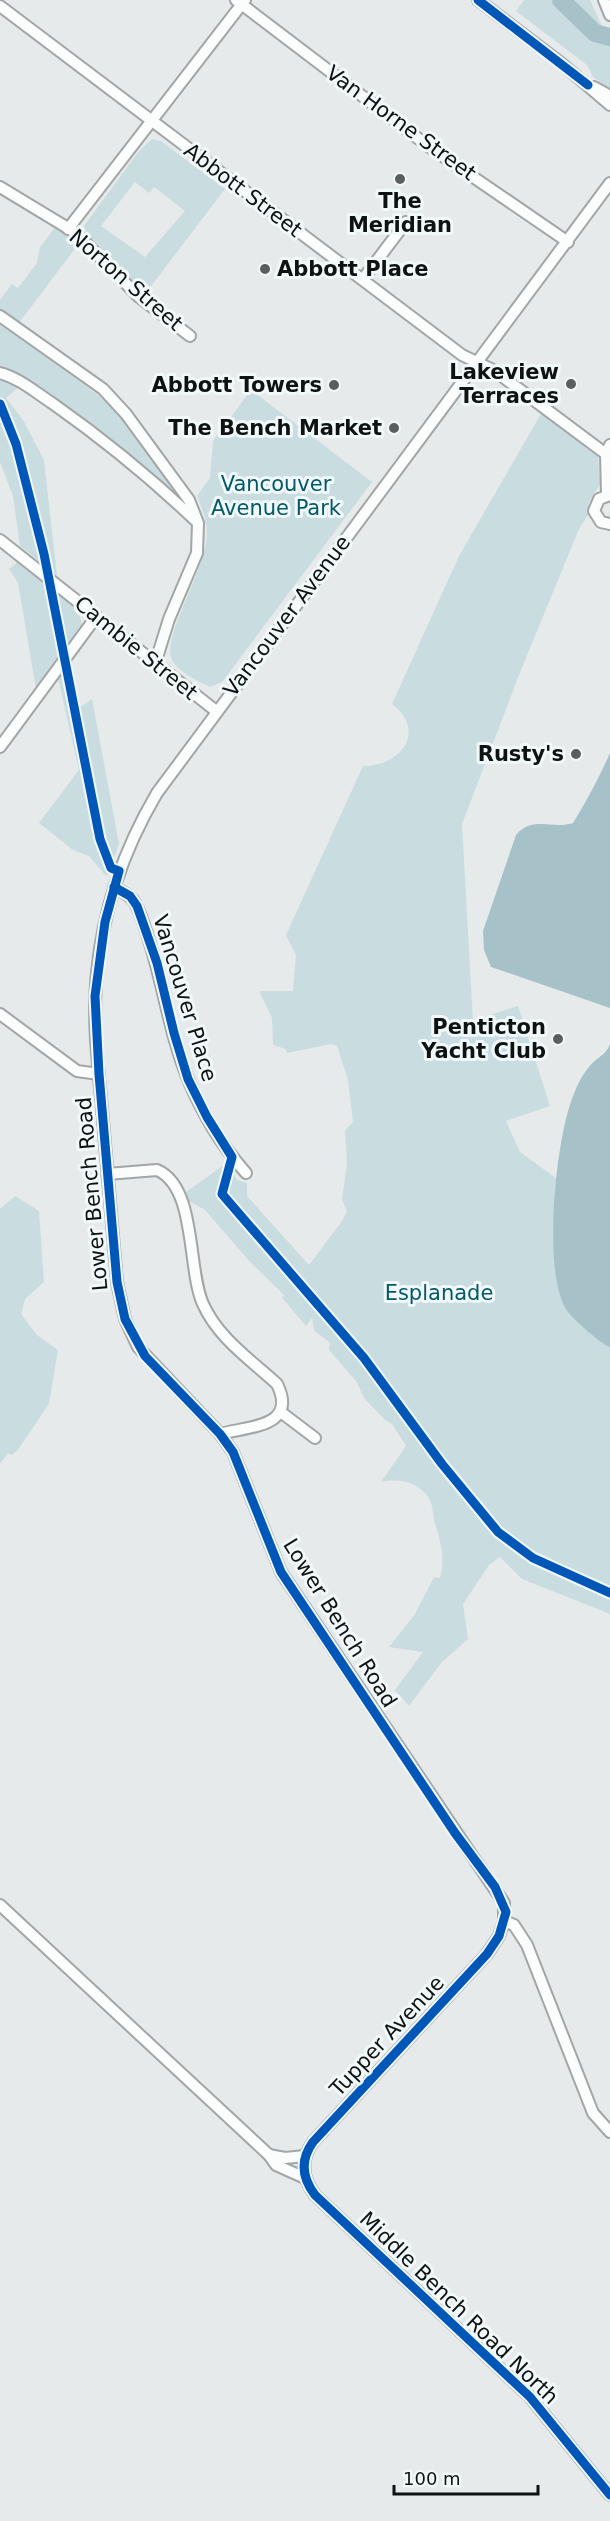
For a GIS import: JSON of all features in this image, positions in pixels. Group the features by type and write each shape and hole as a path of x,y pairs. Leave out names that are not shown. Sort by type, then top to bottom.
{"street":[{"path":"478,0 588,85 610,96"},
{"path":"68,229 240,1"},
{"name":"Van Horne Street","path":"240,1 428,146 568,242"},
{"name":"Abbott Street","path":"0,6 462,355 495,371 608,450"},
{"path":"588,85 592,93 610,105"},
{"name":"Vancouver Avenue","path":"114,887 138,825 157,793 610,183"},
{"name":"Norton Street","path":"0,187 76,233 139,297 190,336"},
{"path":"363,279 406,222"},
{"path":"0,316 103,389 126,414 189,501 198,523 197,552 169,619 155,664"},
{"path":"0,373 15,378 73,418 149,476 198,523"},
{"path":"608,450 609,495 596,502 594,511 601,522 610,524"},
{"name":"Cambie Street","path":"0,540 216,711"},
{"path":"0,747 96,617"},
{"name":"Lower Bench Road","path":"114,887 100,948 95,996 99,1074 117,1282 120,1303 131,1335 153,1365 220,1434 238,1461 281,1572 434,1802 495,1887 504,1903 504,1921"},
{"name":"Vancouver Place","path":"114,887 130,896 137,906 157,963 174,1034 188,1079 207,1117 232,1157 246,1173"},
{"path":"0,1014 78,1071 99,1074"},
{"path":"107,1174 157,1170 173,1183 185,1211 195,1276 204,1306 225,1337 277,1384 284,1405 282,1413 273,1420 220,1434"},
{"path":"282,1413 315,1438"},
{"name":"Middle Bench Road North","path":"0,1905 276,2165 305,2178 315,2195 530,2397 610,2494"},
{"path":"504,1921 514,1926 527,1945 593,2113 610,2132"},
{"name":"Tupper Avenue","path":"305,2156 313,2142 487,1954 499,1936 504,1921"},
{"path":"269,2156 305,2156 305,2178"}],"green space":[{"path":"524,0 590,0 610,44 610,89 593,77 587,65 516,11"},
{"path":"152,139 161,141 225,189 145,294 87,234 84,226 139,151","holes":["135,182 149,193 154,187 185,211 145,257 101,226"]},
{"path":"56,226 79,243 19,323 0,309 0,300 12,284 18,288 37,263 40,247"},
{"path":"0,322 106,401 137,437 146,453 184,496 189,508 0,369"},
{"path":"0,377 20,386 6,398 23,420 44,460 57,576 20,546 13,496 0,462"},
{"name":"Vancouver Avenue Park","path":"251,390 372,482 222,682 210,687 179,668 172,660 170,649 178,619 205,547 207,532 204,514 197,496 210,478 213,441"},
{"name":"Esplanade","path":"542,412 598,455 600,484 589,502 588,515 579,529 521,670 462,824 473,1020 518,1006 550,1106 506,1121 520,1152 556,1178 553,1232 568,1312 590,1333 610,1347 610,1614 522,1579 500,1557 489,1565 463,1604 468,1639 442,1662 409,1706 395,1690 423,1652 389,1647 415,1614 434,1577 440,1578 442,1550 430,1500 415,1485 402,1481 381,1482 406,1446 392,1424 385,1420 364,1398 356,1381 329,1350 330,1343 314,1330 312,1318 306,1326 282,1298 284,1295 250,1262 205,1210 189,1201 186,1192 228,1162 237,1180 247,1183 247,1196 309,1265 347,1211 342,1200 347,1164 345,1130 353,1122 348,1080 337,1046 331,1044 287,1053 286,1049 273,1045 272,1018 259,991 293,991 296,955 286,935 363,766 389,760 405,745 408,725 402,714 392,704 459,556"},
{"path":"20,560 59,591 81,619 82,629 36,689 18,583 9,569"},
{"path":"68,665 78,705 82,706 92,699 119,844 107,877 89,856 73,850 39,823 79,770 58,678"},
{"path":"15,1196 39,1211 44,1282 25,1299 21,1314 37,1335 58,1350 49,1404 17,1451 12,1455 8,1453 0,1464 0,1209"}],"water":[{"path":"610,753 610,1008 491,967 484,950 483,931 516,835 522,829 536,824 573,823"},
{"path":"610,1044 610,1347 568,1312 560,1294 553,1240 557,1175 566,1118 581,1078"}],"waterway":[{"path":"561,0 595,33 610,37"}],"cycle path":[{"path":"478,0 588,85"},
{"path":"0,404 16,444 44,554 100,839 111,868 119,871 105,922 95,996 99,1074 117,1282 125,1319 145,1356 220,1434 233,1452 281,1572 455,1833 495,1887 506,1912 499,1936 487,1954 313,2142 304,2162 305,2176 315,2195 530,2397 610,2495"},
{"path":"114,887 130,896 137,906 157,963 188,1079 207,1117 232,1157 222,1194 364,1358 442,1464 498,1532 533,1558 610,1593"}],"place":[{"name":"The Meridian","path":"400,179"},
{"name":"Abbott Place","path":"265,269"},
{"name":"Lakeview Terraces","path":"571,384"},
{"name":"Abbott Towers","path":"334,385"},
{"name":"The Bench Market","path":"394,428"},
{"name":"Rusty's","path":"576,754"},
{"name":"Penticton Yacht Club","path":"558,1039"}]}
